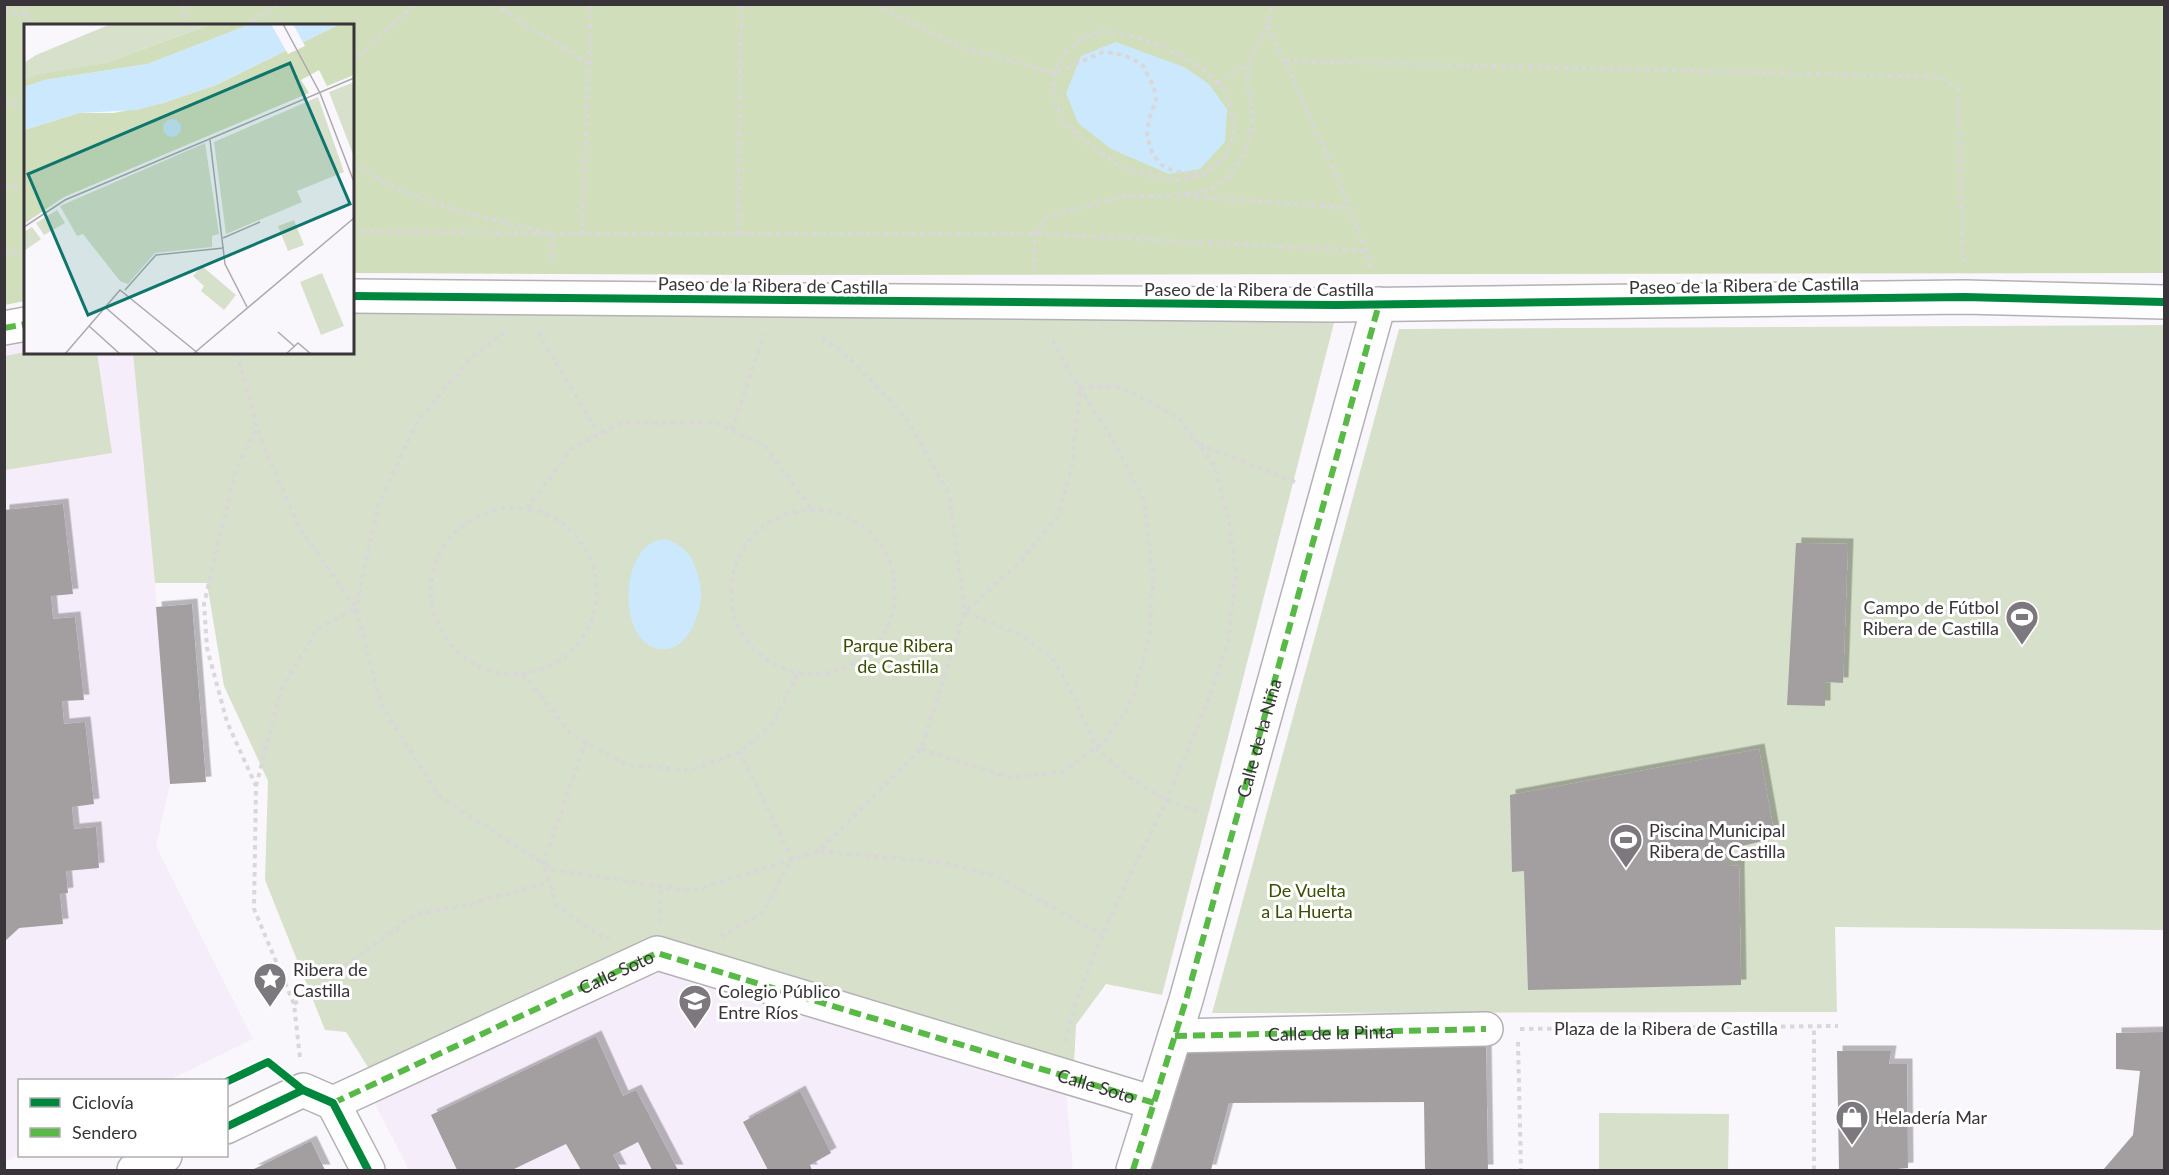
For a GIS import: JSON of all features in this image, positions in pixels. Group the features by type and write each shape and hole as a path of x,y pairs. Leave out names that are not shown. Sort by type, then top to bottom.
{"street":[{"name":"Paseo de la Ribera de Castilla","path":"354,296 1033,303 1379,304 1964,297 2164,302"},
{"name":"Calle de la Niña","path":"1133,1170 1175,1036 1379,304"},
{"path":"4,328 24,324"},
{"name":"Calle Soto","path":"333,1103 657,953 1154,1103"},
{"name":"Calle de la Pinta","path":"1175,1036 1486,1029"},
{"path":"228,1126 303,1090 333,1103 368,1170"}],"path":[{"path":"24,15 29,4"},
{"path":"184,4 186,24"},
{"path":"248,24 279,4"},
{"path":"354,61 415,4"},
{"path":"493,4 588,63"},
{"path":"582,235 591,4"},
{"path":"738,235 741,4"},
{"path":"874,4 961,47 1055,73 1103,52 1124,55 1143,66 1154,87 1156,101 1149,119 1147,136 1152,152 1160,164 1173,171 1203,175"},
{"path":"1176,195 1208,191 1226,179 1241,159 1250,139 1253,114 1248,91 1248,63 1268,25 1272,4"},
{"path":"4,10 24,15 37,24"},
{"path":"1268,25 1349,208 1366,252 1379,304"},
{"path":"1102,32 1136,36 1172,51 1202,68 1217,83 1225,91 1233,118 1233,138 1224,158 1203,175 1179,180 1152,176 1122,167 1090,146 1062,121 1053,94 1055,73 1063,54 1081,39 1102,32"},
{"path":"1285,61 1940,77 1958,89 1964,297"},
{"path":"1217,83 1248,63"},
{"path":"4,100 24,103"},
{"path":"354,162 410,196 553,234"},
{"path":"4,186 24,186"},
{"path":"921,749 1009,777 1062,772 1106,741 1132,699 1149,639 1153,576 1144,500 1113,440 1033,303 1035,234 1046,218 1123,196 1176,195 1349,208"},
{"path":"354,231 582,235 1035,234 1366,252"},
{"path":"4,255 24,251"},
{"path":"552,298 529,315 599,434"},
{"path":"732,430 775,301 853,361 908,419 950,494 965,612 921,749 819,851"},
{"path":"298,1035 294,1004 254,909 256,786 281,690 317,629 356,608 378,506 418,420 472,357 510,329"},
{"path":"239,354 262,442 300,529 356,608 381,705 439,796 553,870 692,891 819,851 945,863 996,876 1103,935"},
{"path":"965,612 1019,563 1057,517 1072,466 1080,387"},
{"path":"1055,1074 1080,990 1103,935 1167,800 1205,709 1228,643 1236,573 1229,521 1215,467 1180,419 1122,387 1080,387"},
{"path":"527,508 572,448 621,423 716,423 764,446 812,510"},
{"path":"256,786 227,722 207,648 204,604 236,468 257,427"},
{"path":"1198,444 1326,495"},
{"path":"498,508 527,508 555,518 577,536 592,561 598,589 594,618 580,644 558,663 531,673 505,674 480,667 457,653 441,632 432,608 430,581 438,556 452,534 473,518 498,508"},
{"path":"812,510 836,514 859,525 878,541 890,562 895,587 893,612 884,635 868,654 846,668 823,674 798,673 772,664 751,647 737,625 730,599 733,572 744,547 762,528 785,515 812,510"},
{"path":"965,612 1019,634 1052,657 1074,696 1096,748 1130,778 1167,800 1234,826"},
{"path":"522,674 570,732 627,765 692,770 740,752 773,724 798,673"},
{"path":"586,741 543,864 557,906 601,936 657,953"},
{"path":"740,752 792,859"},
{"path":"716,941 763,912 792,859"},
{"path":"294,1004 417,914 463,906 549,882"},
{"path":"1814,1027 1814,1170"},
{"path":"1518,1029 1521,1170"}],"shaded area":[{"path":"24,343 24,354 133,354 155,583 170,784 156,846 253,1039 172,1079 18,1079 18,1156 5,1162 4,347"},
{"name":"Colegio Público Entre Ríos","path":"659,969 1066,1091 1073,1170 409,1170 374,1102"}],"green space":[{"path":"5,5 2164,5 2164,273 782,275 354,273 354,24 24,24 24,301 5,305"},
{"name":"Parque Ribera de Castilla","path":"354,314 1333,316 1335,319 1162,995 1106,984 1076,1025 1074,1063 656,938 371,1072 346,1032 325,1030 265,880 268,781 224,686 207,583 155,583 133,354 354,354"},
{"name":"De Vuelta a La Huerta","path":"2164,325 2164,930 1835,927 1837,1012 1212,1013 1399,329"},
{"path":"24,352 97,354 112,453 5,470 5,356"},
{"path":"1599,1113 1729,1114 1728,1170 1599,1170"}],"water":[{"path":"1116,42 1184,67 1209,84 1227,109 1225,142 1200,169 1169,174 1111,149 1078,123 1066,93 1081,56"},
{"path":"667,539 684,549 691,558 699,578 701,598 694,624 684,640 677,646 659,649 646,643 637,632 631,616 630,581 634,564 642,551 653,542"}],"building":[{"path":"63,504 73,594 51,596 53,619 75,617 84,700 62,701 64,724 85,722 94,804 72,807 74,829 96,827 99,868 66,871 68,893 60,894 63,924 19,928 4,942 4,510"},
{"path":"1796,543 1848,544 1843,683 1825,682 1825,706 1787,705"},
{"path":"192,604 206,782 170,784 156,607"},
{"name":"Piscina Municipal Ribera de Castilla","path":"1759,749 1775,838 1726,850 1727,865 1739,866 1741,985 1528,990 1524,871 1512,872 1510,795"},
{"path":"2164,1032 2164,1170 2103,1170 2133,1135 2140,1071 2116,1069 2116,1033"},
{"path":"596,1036 623,1096 636,1090 678,1170 652,1170 638,1142 613,1155 621,1170 581,1170 566,1144 512,1170 457,1170 431,1115"},
{"path":"1486,1041 1488,1170 1425,1170 1424,1102 1229,1103 1211,1170 1148,1170 1183,1044"},
{"path":"1837,1051 1891,1051 1889,1064 1907,1064 1908,1168 1839,1170"},
{"path":"800,1091 831,1153 810,1165 812,1170 768,1170 743,1122"},
{"path":"311,1141 325,1170 252,1170"}],"marked path":[{"path":"1133,1170 1186,1000 1379,304"},
{"path":"4,328 24,324"},
{"path":"333,1103 657,953 1154,1103"},
{"path":"1175,1036 1486,1029"}],"cycle path":[{"path":"354,296 1337,305 1964,297 2164,302"},
{"path":"228,1081 268,1062 303,1090 333,1103 368,1170"},
{"path":"228,1126 303,1090"}],"place":[{"name":"Campo de Fútbol Ribera de Castilla","path":"2022,646"},
{"name":"Piscina Municipal Ribera de Castilla","path":"1626,869"},
{"name":"Ribera de Castilla","path":"270,1008"},
{"name":"Colegio Público Entre Ríos","path":"695,1030"},
{"name":"Heladería Mar","path":"1852,1146"}]}
